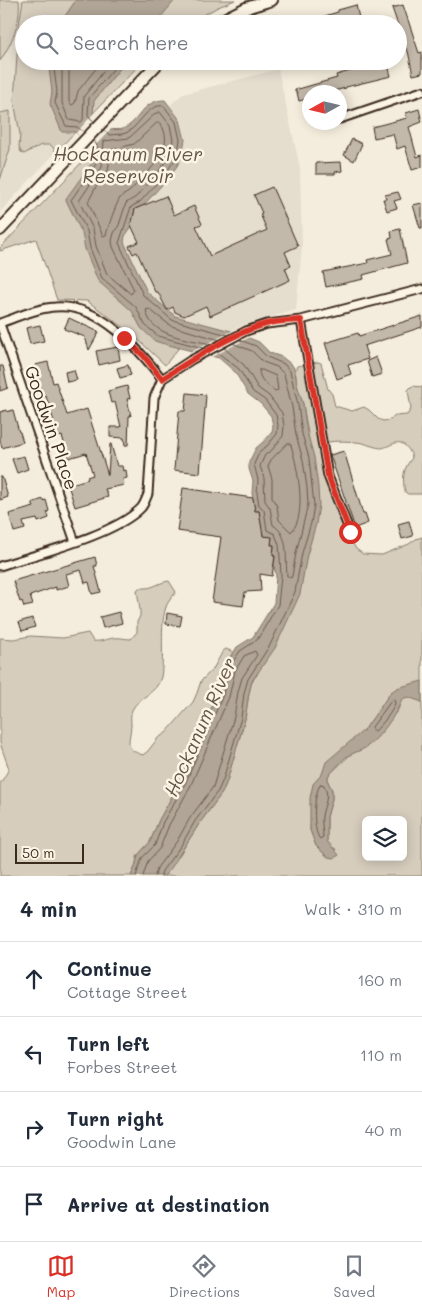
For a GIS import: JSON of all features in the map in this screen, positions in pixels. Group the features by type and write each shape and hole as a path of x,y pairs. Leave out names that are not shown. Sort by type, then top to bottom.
{"main road":[{"path":"232,15 246,8 272,0"},
{"path":"0,230 151,70"}],"street":[{"path":"347,117 422,91"},
{"path":"0,566 74,542 128,519 143,507 148,494 154,398 162,379 198,356 241,334 267,324 301,320 422,289"},
{"path":"0,323 26,313 55,307 78,308 93,314 124,338 143,355 162,379"},
{"path":"301,320 328,476 350,532"},
{"name":"Goodwin Place","path":"0,323 74,542"}],"shaded area":[{"path":"0,0 42,0 31,15 15,15 15,70 25,70 34,125 56,152 0,212"},
{"path":"0,0 19,0 19,15 15,15 15,32 0,61"},
{"path":"23,0 235,0 204,15 21,15"},
{"path":"16,70 134,70 56,152 51,145 41,145 24,154 21,152 14,101"},
{"path":"278,70 300,168 302,246 296,310 243,325 231,331 175,316 147,292 123,242 132,227 130,223 135,209 143,206 181,158 185,140 180,120 170,105 183,94"},
{"path":"10,111 10,149 0,180 0,113"},
{"path":"102,141 110,260 190,334 165,365 129,331 87,301 57,300 36,239 0,251 0,248"},
{"path":"321,363 335,406 352,411 364,407 383,421 390,420 395,416 407,415 411,409 408,390 412,386 422,387 422,494 408,494 405,492 404,474 412,458 408,449 401,443 382,448 353,442 338,441 324,443 328,482 339,519 356,549 363,554 382,555 422,537 422,876 164,876 222,793 245,719 252,681 257,675 274,628 309,440 295,370 297,366","holes":["391,692 402,699 398,710 366,747 351,754 328,776 328,782 332,790 332,799 327,817 327,841 330,846 336,849 328,857 316,846 310,830 313,785 365,729"]},
{"path":"169,581 176,592 169,601 164,617 161,677 156,687 139,701 132,710 130,747 143,755 148,751 193,702 201,681 213,669 223,651 226,649 233,652 225,666 218,693 180,782 159,820 150,842 138,855 131,876 0,876 0,784 9,769 0,743 0,638 13,639 31,636 63,638 88,633 93,641 116,638 131,639 137,632 137,622 140,616 137,590"}],"water":[{"path":"76,0 175,0 162,15 66,15"},
{"name":"Hockanum River Reservoir","path":"49,70 119,70 94,101 93,114 110,130 128,126 146,108 157,101 165,100 180,120 185,140 181,158 168,178 143,206 135,209 132,222 130,223 132,226 125,236 124,242 147,292 175,316 231,331 259,342 270,353 282,357 292,365 295,370 307,432 314,457 319,505 300,594 275,648 252,681 245,719 222,793 164,876 131,876 138,855 150,842 159,820 180,782 218,693 225,666 237,647 253,637 274,603 276,576 275,557 273,556 274,546 266,540 261,526 259,511 255,511 252,493 253,481 249,469 249,462 256,448 272,432 273,426 271,416 261,404 248,394 235,372 219,358 155,341 141,328 132,311 98,281 85,249 82,233 66,200 92,163 92,146 75,132 62,132 50,104 52,92"},
{"path":"422,681 422,702 408,697 402,699 392,719 371,744 344,759 328,776 328,782 332,790 332,799 327,817 327,841 339,855 334,858 328,857 316,846 310,830 310,798 313,784 322,774 326,762 365,729 391,692 397,688"}],"pier":[{"path":"94,113 111,129 92,149 76,133"},
{"path":"232,331 250,337 210,358 189,353"}],"building":[{"path":"356,5 358,15 328,15 338,12 338,10"},
{"path":"403,5 406,15 394,15 392,8"},
{"path":"407,17 419,53 422,52 422,73 413,75 408,51"},
{"path":"354,70 389,70 391,76 347,87 347,85 312,85 337,78 336,75"},
{"path":"302,88 302,100 299,101 295,90"},
{"path":"419,109 422,122 409,127 417,157 422,155 422,167 412,170 405,146 397,149 393,134 374,138 372,127 407,118 406,113"},
{"path":"352,139 362,144 354,161 344,155"},
{"path":"341,162 342,171 335,172 335,174 316,174 316,163"},
{"path":"272,187 298,246 285,252 291,266 285,268 290,280 210,316 206,306 184,316 175,312 173,307 167,310 158,292 155,292 137,252 133,254 129,246 139,242 130,223 132,222 135,209 166,196 174,215 194,206 202,224 196,226 210,256 267,230 254,195"},
{"path":"398,192 401,199 394,201 397,208 387,211 383,199 386,199 385,195"},
{"path":"422,203 422,228 420,228 413,205"},
{"path":"400,229 407,263 363,275 364,279 326,287 323,272 368,263 367,260 392,254 388,239 392,238 391,231"},
{"path":"422,316 422,327 364,346 368,359 348,365 351,374 337,379 325,343 358,333 359,336"},
{"path":"69,318 99,332 89,350 85,337 64,329"},
{"path":"40,325 44,341 30,344 26,328"},
{"path":"118,347 120,360 99,365 96,351"},
{"path":"376,357 382,374 372,377 367,361"},
{"path":"48,362 53,383 56,382 67,415 87,409 108,475 110,444 117,466 122,466 123,471 126,470 127,478 123,479 124,485 105,489 108,497 75,507 68,485 88,479 87,477 93,475 86,453 69,458 62,436 55,438 51,426 55,425 46,396 42,398 35,365"},
{"path":"128,365 131,375 120,378 117,368"},
{"path":"0,366 3,366 8,388 0,391"},
{"path":"74,370 77,380 67,382 65,372"},
{"path":"127,386 130,398 127,399 131,416 129,416 128,445 125,445 124,438 110,437 110,427 121,427 115,402 111,403 108,391"},
{"path":"187,393 206,395 200,473 174,470 179,411 185,411"},
{"path":"7,410 7,412 13,410 23,442 2,448 0,440 0,412"},
{"path":"344,451 363,514 365,514 368,523 355,528 330,455"},
{"path":"24,456 28,469 17,473 12,459"},
{"path":"0,477 2,477 8,497 0,500"},
{"path":"183,488 253,498 255,511 259,511 263,536 272,537 271,545 274,545 273,556 275,556 272,576 260,574 261,591 245,592 243,606 212,602 221,537 177,531"},
{"path":"43,499 43,501 46,500 49,518 38,522 37,519 23,522 25,529 14,532 9,514 34,507 32,503"},
{"path":"409,521 413,536 402,539 398,524"},
{"path":"95,557 97,566 94,566 101,592 92,594 89,582 85,583 81,570 66,574 69,586 56,590 56,587 30,596 33,605 24,607 22,601 20,602 13,581"},
{"path":"119,612 122,623 103,628 100,617"},
{"path":"167,613 182,616 180,626 166,624"},
{"path":"32,618 35,627 22,631 19,622"}],"route":[{"path":"124,338 143,355 162,379 191,360 246,331 282,321 301,320 328,476 350,532"}],"water label":[{"name":"Hockanum River","path":"200,727"}]}
